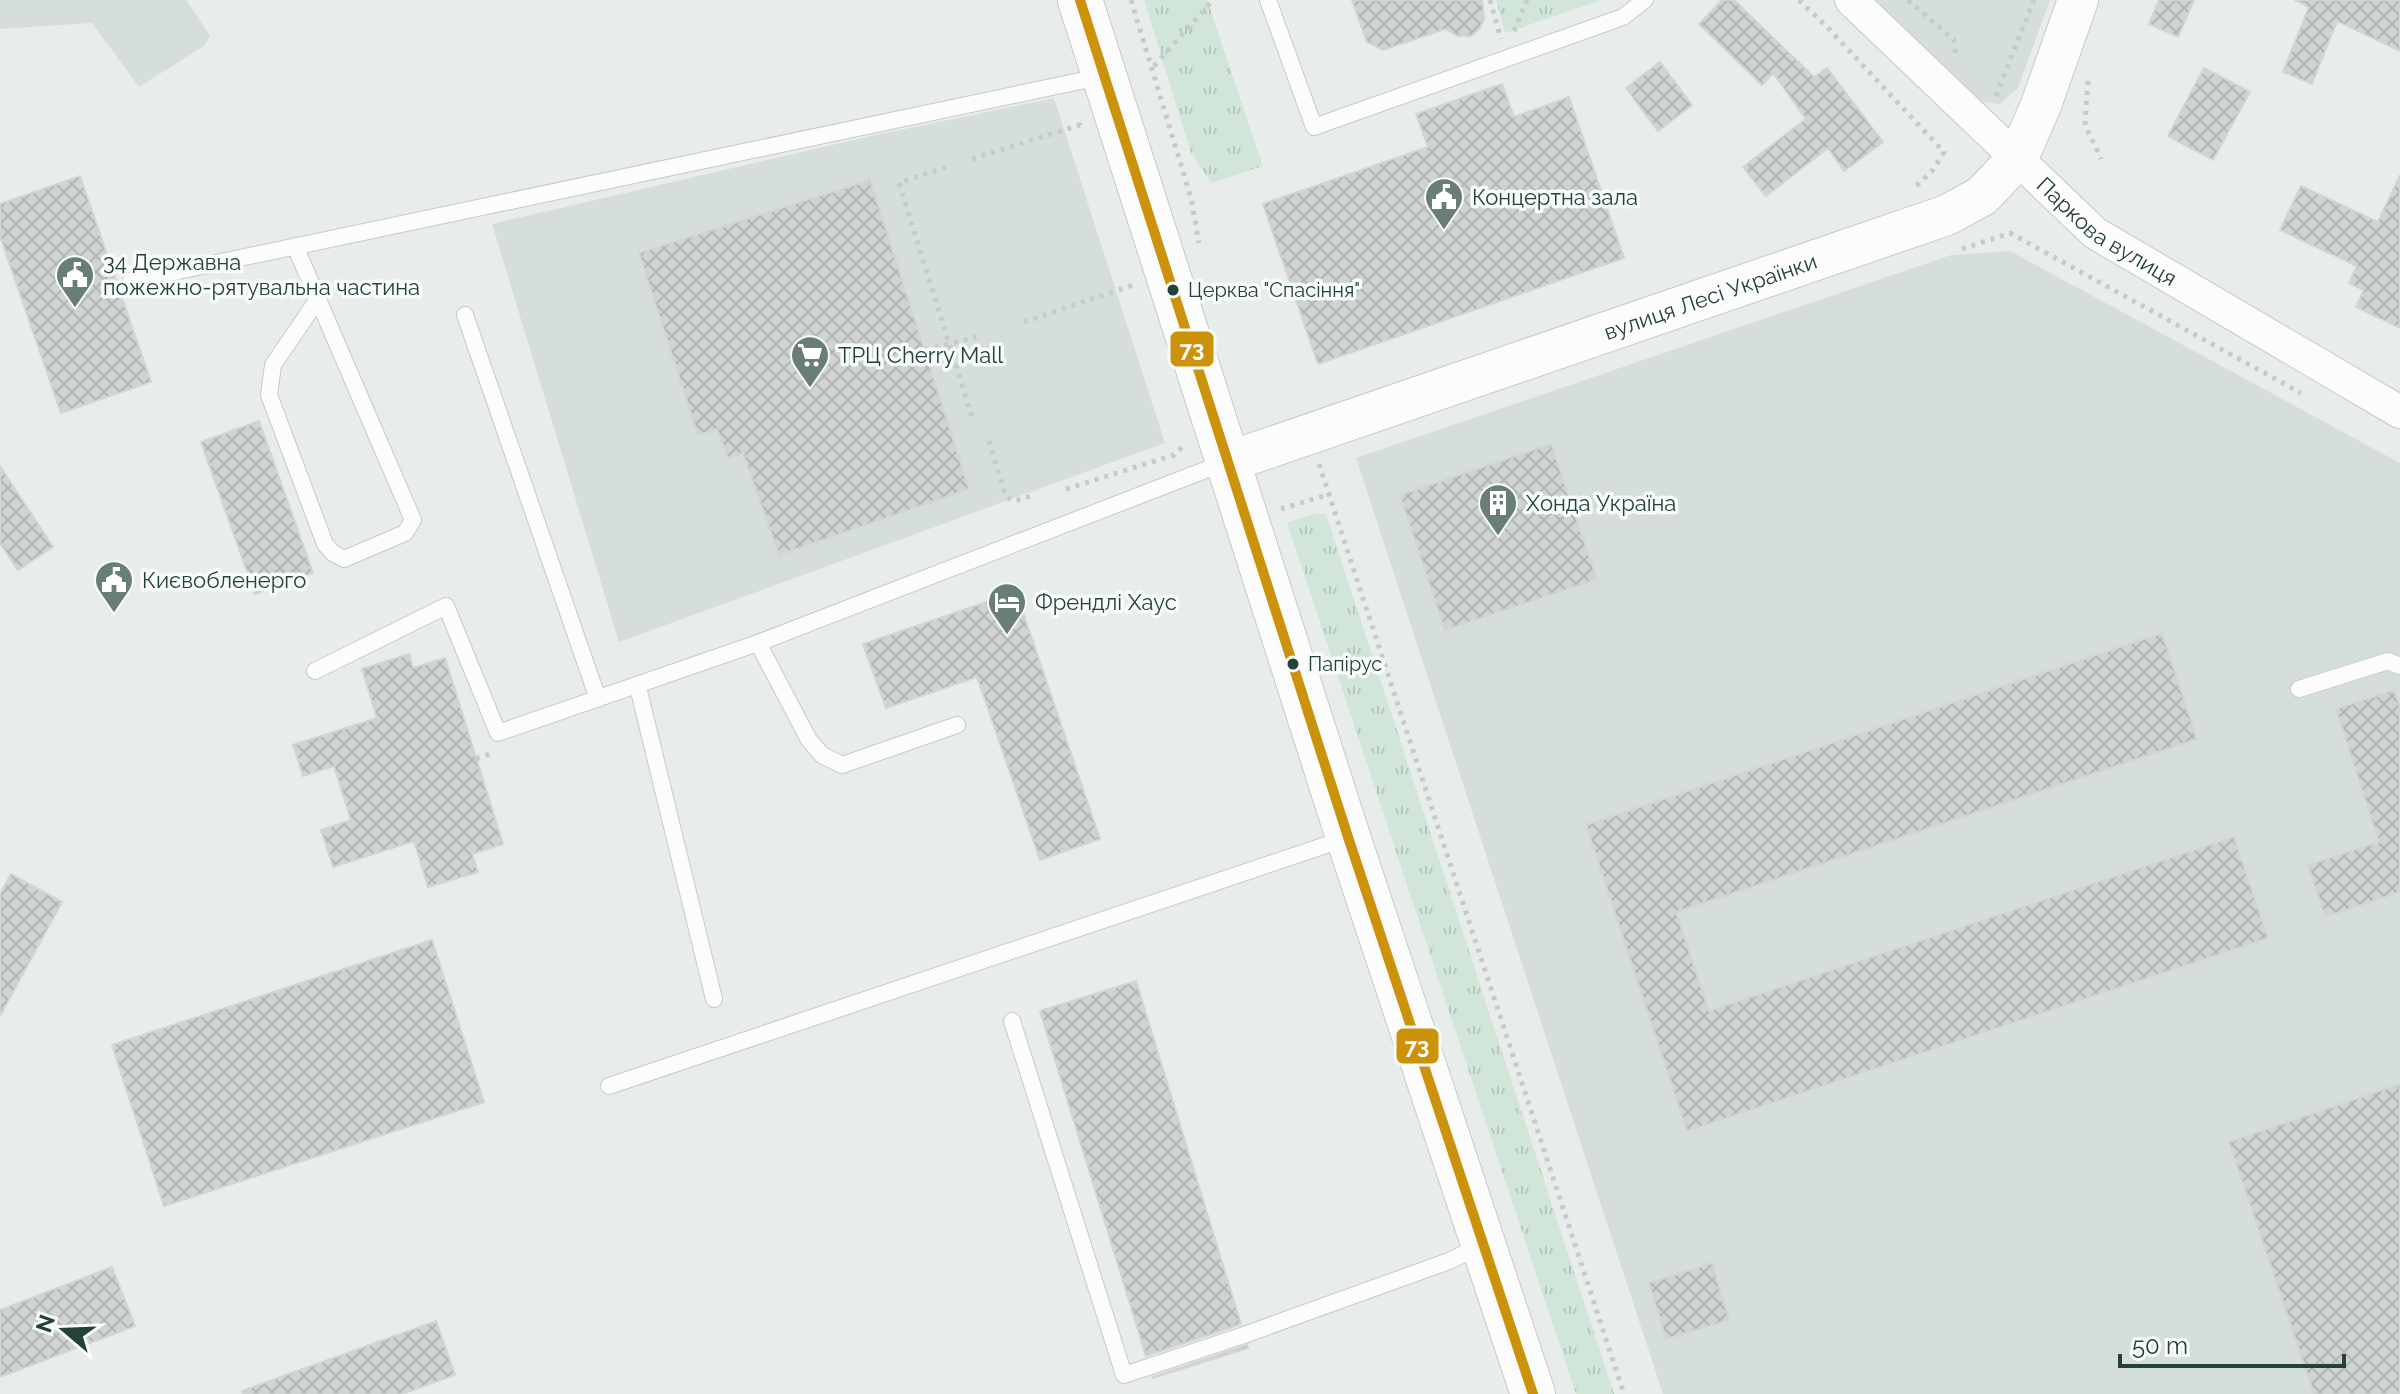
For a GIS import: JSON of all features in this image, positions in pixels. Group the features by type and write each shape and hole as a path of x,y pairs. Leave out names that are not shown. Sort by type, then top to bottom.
{"main road":[{"path":"1080,0 1348,837 1533,1394"}],"street":[{"name":"Паркова вулиця","path":"1851,0 2095,233 2400,412"},
{"name":"вулиця Лесі Українки","path":"1228,462 1947,215 1982,196 2018,158 2041,105 2078,0"}],"lane":[{"path":"1268,0 1314,127 1623,17 1645,0"},
{"path":"131,281 1104,76"},
{"path":"295,246 318,299 413,520 405,533 344,559 325,544 269,395 273,365 318,299"},
{"path":"465,315 598,699"},
{"path":"315,671 446,606 498,733 758,643 1228,462"},
{"path":"758,643 809,740 822,755 842,765 957,725"},
{"path":"2299,689 2388,661 2400,666"},
{"path":"638,687 714,999"},
{"path":"609,1086 1348,837"},
{"path":"1012,1021 1124,1375 1259,1330 1449,1261 1483,1245"}],"path":[{"path":"1131,0 1191,198 1202,258"},
{"path":"1153,67 1213,0"},
{"path":"1490,0 1501,40"},
{"path":"1512,36 1527,0"},
{"path":"1799,0 1944,152"},
{"path":"1993,101 2034,0"},
{"path":"2088,78 2085,125 2101,159"},
{"path":"972,159 1080,125"},
{"path":"946,167 899,183 972,417"},
{"path":"1950,252 2010,233 2302,394"},
{"path":"1024,322 1139,283"},
{"path":"925,350 976,337"},
{"path":"1309,432 1624,1394"},
{"path":"989,441 1006,497 1015,501 1030,496"},
{"path":"1066,489 1174,455"},
{"path":"1279,510 1330,494"}],"shaded area":[{"path":"0,0 186,0 210,36 204,46 139,87 92,23 0,29"},
{"path":"1871,0 2050,0 2018,88 2000,104 1983,102 1955,81"},
{"path":"1054,98 1165,443 619,642 492,224 871,136"},
{"path":"2010,251 2400,463 2400,1394 1663,1394 1356,458 1951,255"}],"green space":[{"path":"1144,0 1207,0 1263,166 1211,183 1191,153"},
{"path":"1496,0 1602,0 1505,33"},
{"path":"1313,514 1326,514 1614,1394 1576,1394 1287,523"}],"building":[{"path":"1352,0 1482,0 1484,19 1471,36 1458,36 1445,29 1383,50 1367,42"},
{"path":"1722,0 1734,0 1814,77 1827,68 1883,142 1844,171 1828,148 1766,196 1743,167 1806,119 1773,73 1762,85 1699,24"},
{"path":"2159,0 2194,0 2178,37 2149,24"},
{"path":"2295,0 2400,0 2400,51 2337,21 2312,84 2283,72 2309,7"},
{"path":"1660,62 1692,105 1658,131 1626,88"},
{"path":"2204,68 2250,92 2213,160 2168,136"},
{"name":"Концертна зала","path":"1502,84 1514,117 1569,97 1624,258 1318,364 1263,204 1428,147 1416,114"},
{"path":"2400,175 2400,328 2356,307 2364,290 2349,283 2357,266 2280,230 2301,186 2378,222"},
{"name":"34 Державна пожежно-рятувальна частина","path":"80,176 151,382 61,413 0,236 0,204"},
{"name":"ТРЦ Cherry Mall","path":"870,180 969,489 779,555 743,453 728,458 717,429 698,435 639,253"},
{"path":"259,421 313,573 255,594 201,442"},
{"name":"Хонда Україна","path":"1551,444 1597,579 1445,630 1400,495"},
{"path":"0,466 53,547 18,570 0,543"},
{"path":"1016,592 1100,839 1040,860 977,677 886,708 863,644"},
{"path":"2162,633 2197,739 1676,912 1709,1011 2234,837 2268,938 1687,1131 1586,825"},
{"path":"409,654 413,668 445,658 503,844 472,854 478,872 428,887 414,841 333,867 321,830 351,820 334,766 303,776 293,745 377,718 362,669"},
{"path":"2394,690 2400,707 2400,892 2325,917 2308,865 2379,842 2336,709"},
{"path":"11,874 62,902 0,1016 0,894"},
{"path":"432,940 484,1102 164,1206 112,1045"},
{"path":"1136,981 1241,1324 1146,1356 1040,1011"},
{"path":"2400,1084 2400,1394 2314,1394 2229,1142"},
{"path":"1712,1263 1729,1320 1666,1339 1649,1283"},
{"path":"112,1267 135,1326 0,1377 0,1310"},
{"path":"436,1321 455,1375 402,1394 243,1394 242,1391"},
{"path":"1247,1345 1248,1348 1153,1378 1153,1377"}],"transit line":[{"name":"73","path":"1080,0 1348,837 1533,1394"}],"place":[{"name":"Концертна зала","path":"1444,231"},
{"name":"Церква \"Спасіння\"","path":"1173,290"},
{"name":"34 Державна пожежно-рятувальна частина","path":"75,309"},
{"name":"ТРЦ Cherry Mall","path":"810,389"},
{"name":"Хонда Україна","path":"1498,537"},
{"name":"Києвобленерго","path":"114,614"},
{"name":"Френдлі Хаус","path":"1007,636"},
{"name":"Папірус","path":"1293,664"}]}
